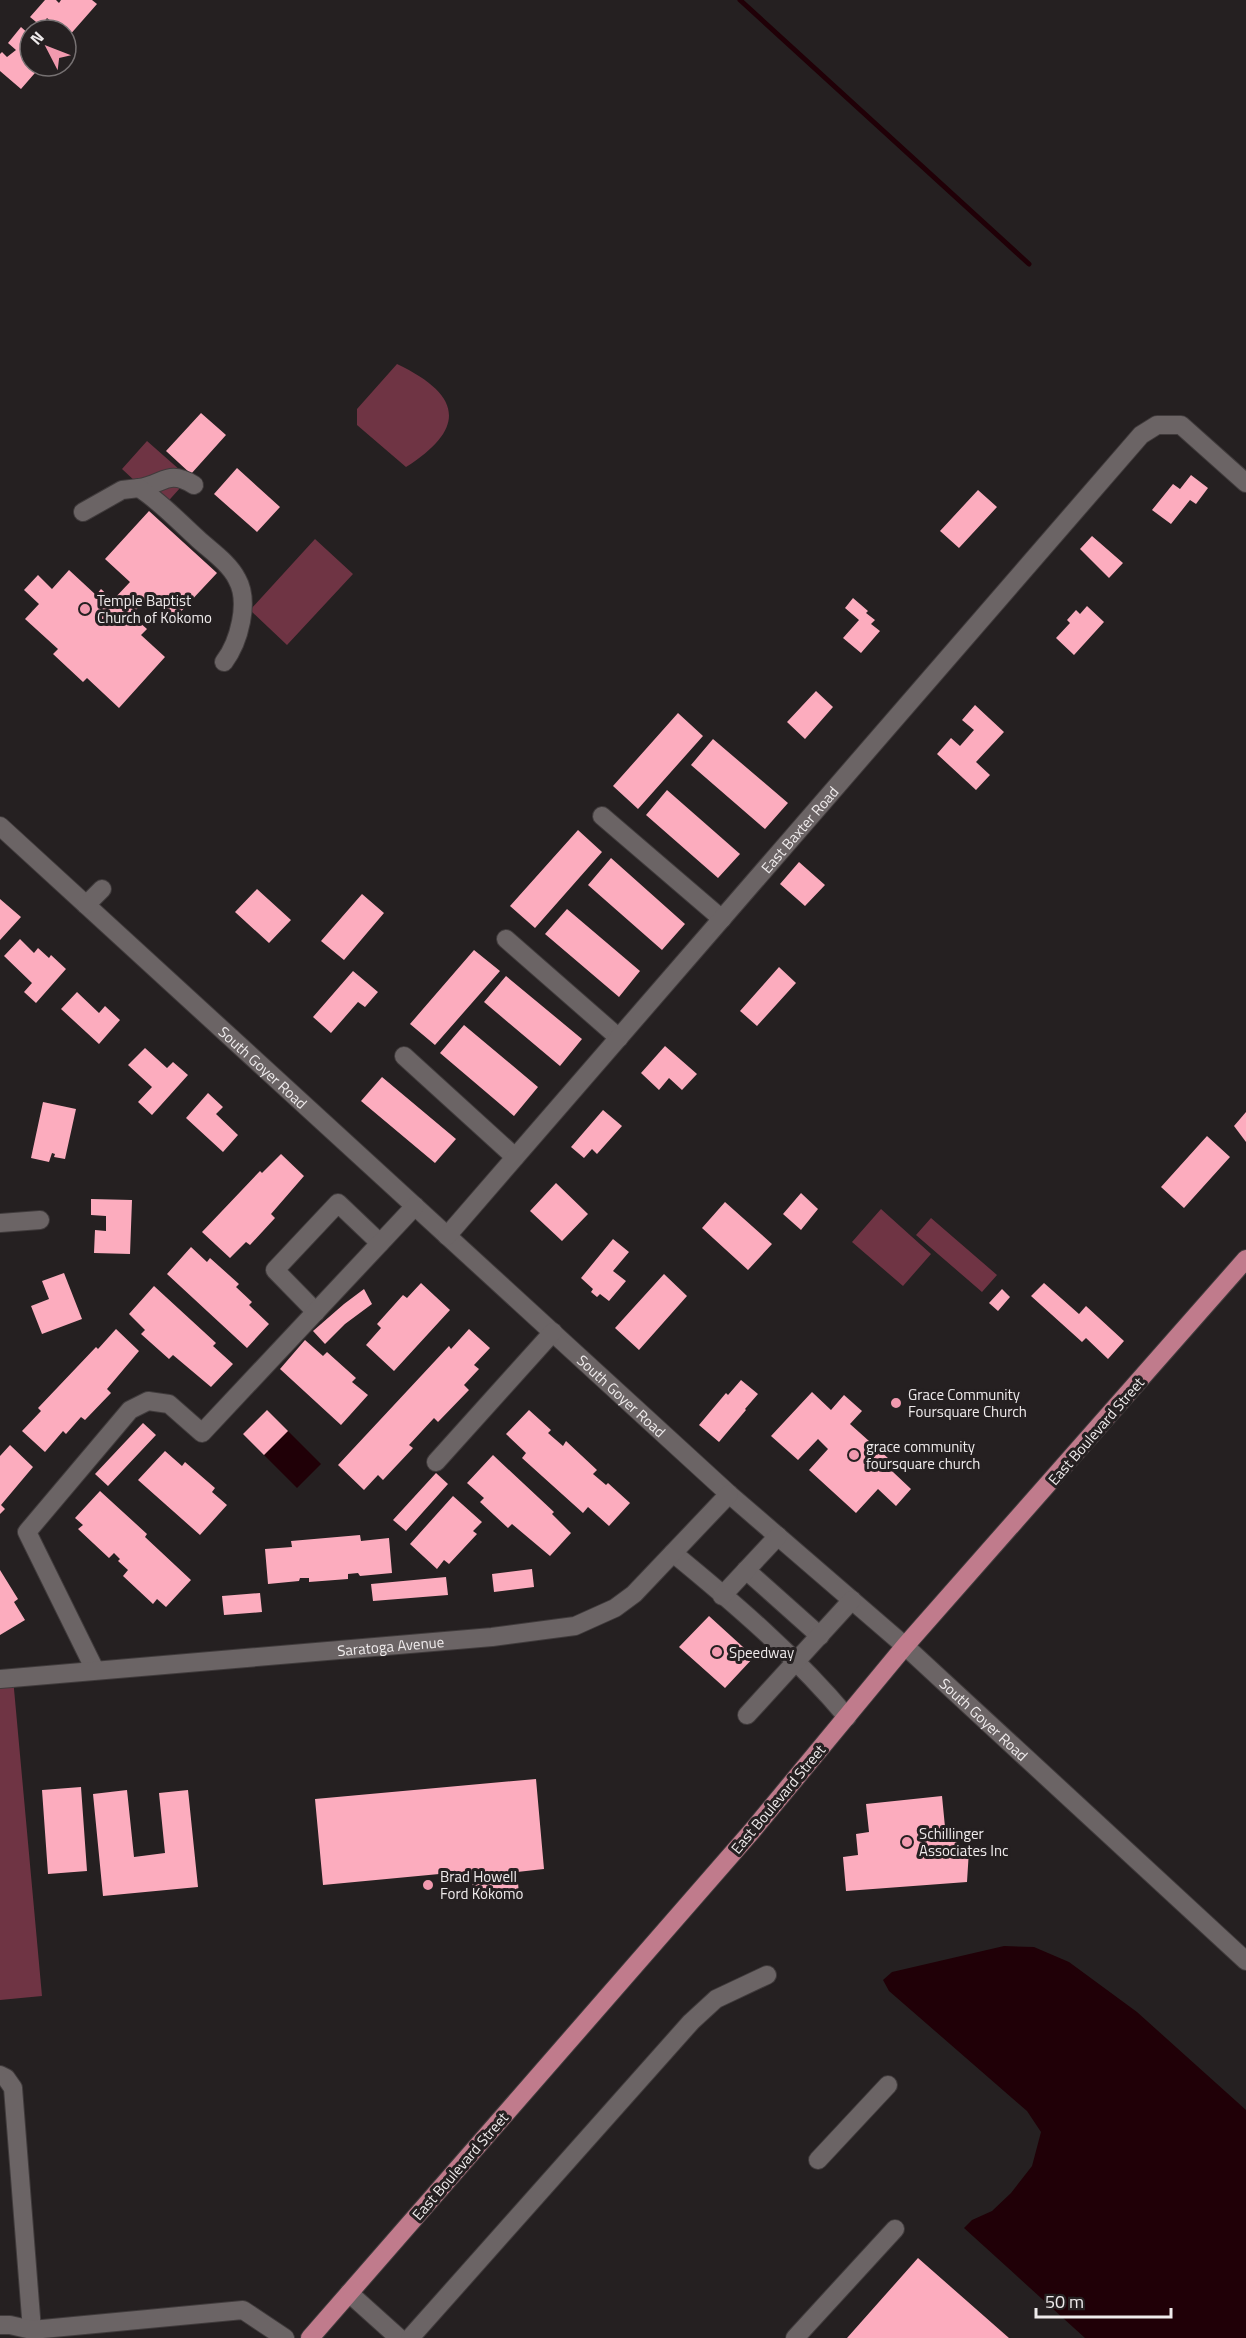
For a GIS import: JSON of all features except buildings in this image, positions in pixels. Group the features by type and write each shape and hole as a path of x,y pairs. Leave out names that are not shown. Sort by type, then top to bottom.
{"main road":[{"name":"East Boulevard Street","path":"310,2338 752,1831 905,1646 1246,1259"}],"street":[{"name":"East Baxter Road","path":"447,1236 1141,435 1155,427 1181,425 1246,483"},
{"path":"83,512 122,490 148,486 171,476 183,478 194,484"},
{"path":"139,488 154,498 221,560 237,579 242,597 241,623 224,662"},
{"path":"602,816 722,919"},
{"name":"South Goyer Road","path":"0,826 729,1494 905,1646 1246,1961"},
{"path":"87,905 102,889"},
{"path":"506,939 619,1038"},
{"path":"404,1056 515,1157"},
{"path":"316,1312 275,1270 338,1203 380,1243"},
{"path":"95,1670 27,1532 130,1410 148,1401 169,1404 202,1433 415,1206"},
{"path":"0,1223 40,1220"},
{"path":"436,1462 553,1332"},
{"name":"Saratoga Avenue","path":"0,1679 492,1637 575,1626 615,1608 634,1594 729,1494"},
{"path":"722,1596 778,1536"},
{"path":"673,1553 796,1662 818,1683 847,1717"},
{"path":"746,1570 820,1636"},
{"path":"747,1715 852,1600"},
{"path":"410,2338 692,2022 716,2000 767,1975"},
{"path":"0,2074 13,2088 32,2330"},
{"path":"818,2160 888,2085"},
{"path":"795,2338 895,2229"},
{"path":"349,2293 399,2338"},
{"path":"0,2325 32,2330 243,2310 285,2338"}],"shaded area":[{"path":"397,364 434,387 444,399 449,412 447,425 440,438 406,467 357,425 357,409"},
{"path":"147,441 189,478 163,507 122,469"},
{"path":"315,539 353,574 287,645 250,610"},
{"path":"881,1209 931,1254 903,1286 852,1242"},
{"path":"931,1218 997,1275 982,1292 916,1235"},
{"path":"288,1431 321,1464 297,1488 264,1455"},
{"path":"13,1678 42,1996 0,2000 0,1679"},
{"path":"1004,1946 1034,1947 1069,1962 1137,2012 1246,2110 1246,2338 1085,2338 964,2228 972,2220 992,2211 1011,2193 1032,2166 1041,2132 1027,2111 889,1991 883,1980 892,1972"}],"waterway":[{"path":"740,0 1029,264"}],"place":[{"name":"Temple Baptist Church of Kokomo","path":"85,609"},
{"name":"Grace Community Foursquare Church","path":"896,1403"},
{"name":"grace community foursquare church","path":"854,1455"},
{"name":"Speedway","path":"717,1652"},
{"name":"Schillinger Associates Inc","path":"907,1842"},
{"name":"Brad Howell Ford Kokomo","path":"428,1885"}]}
